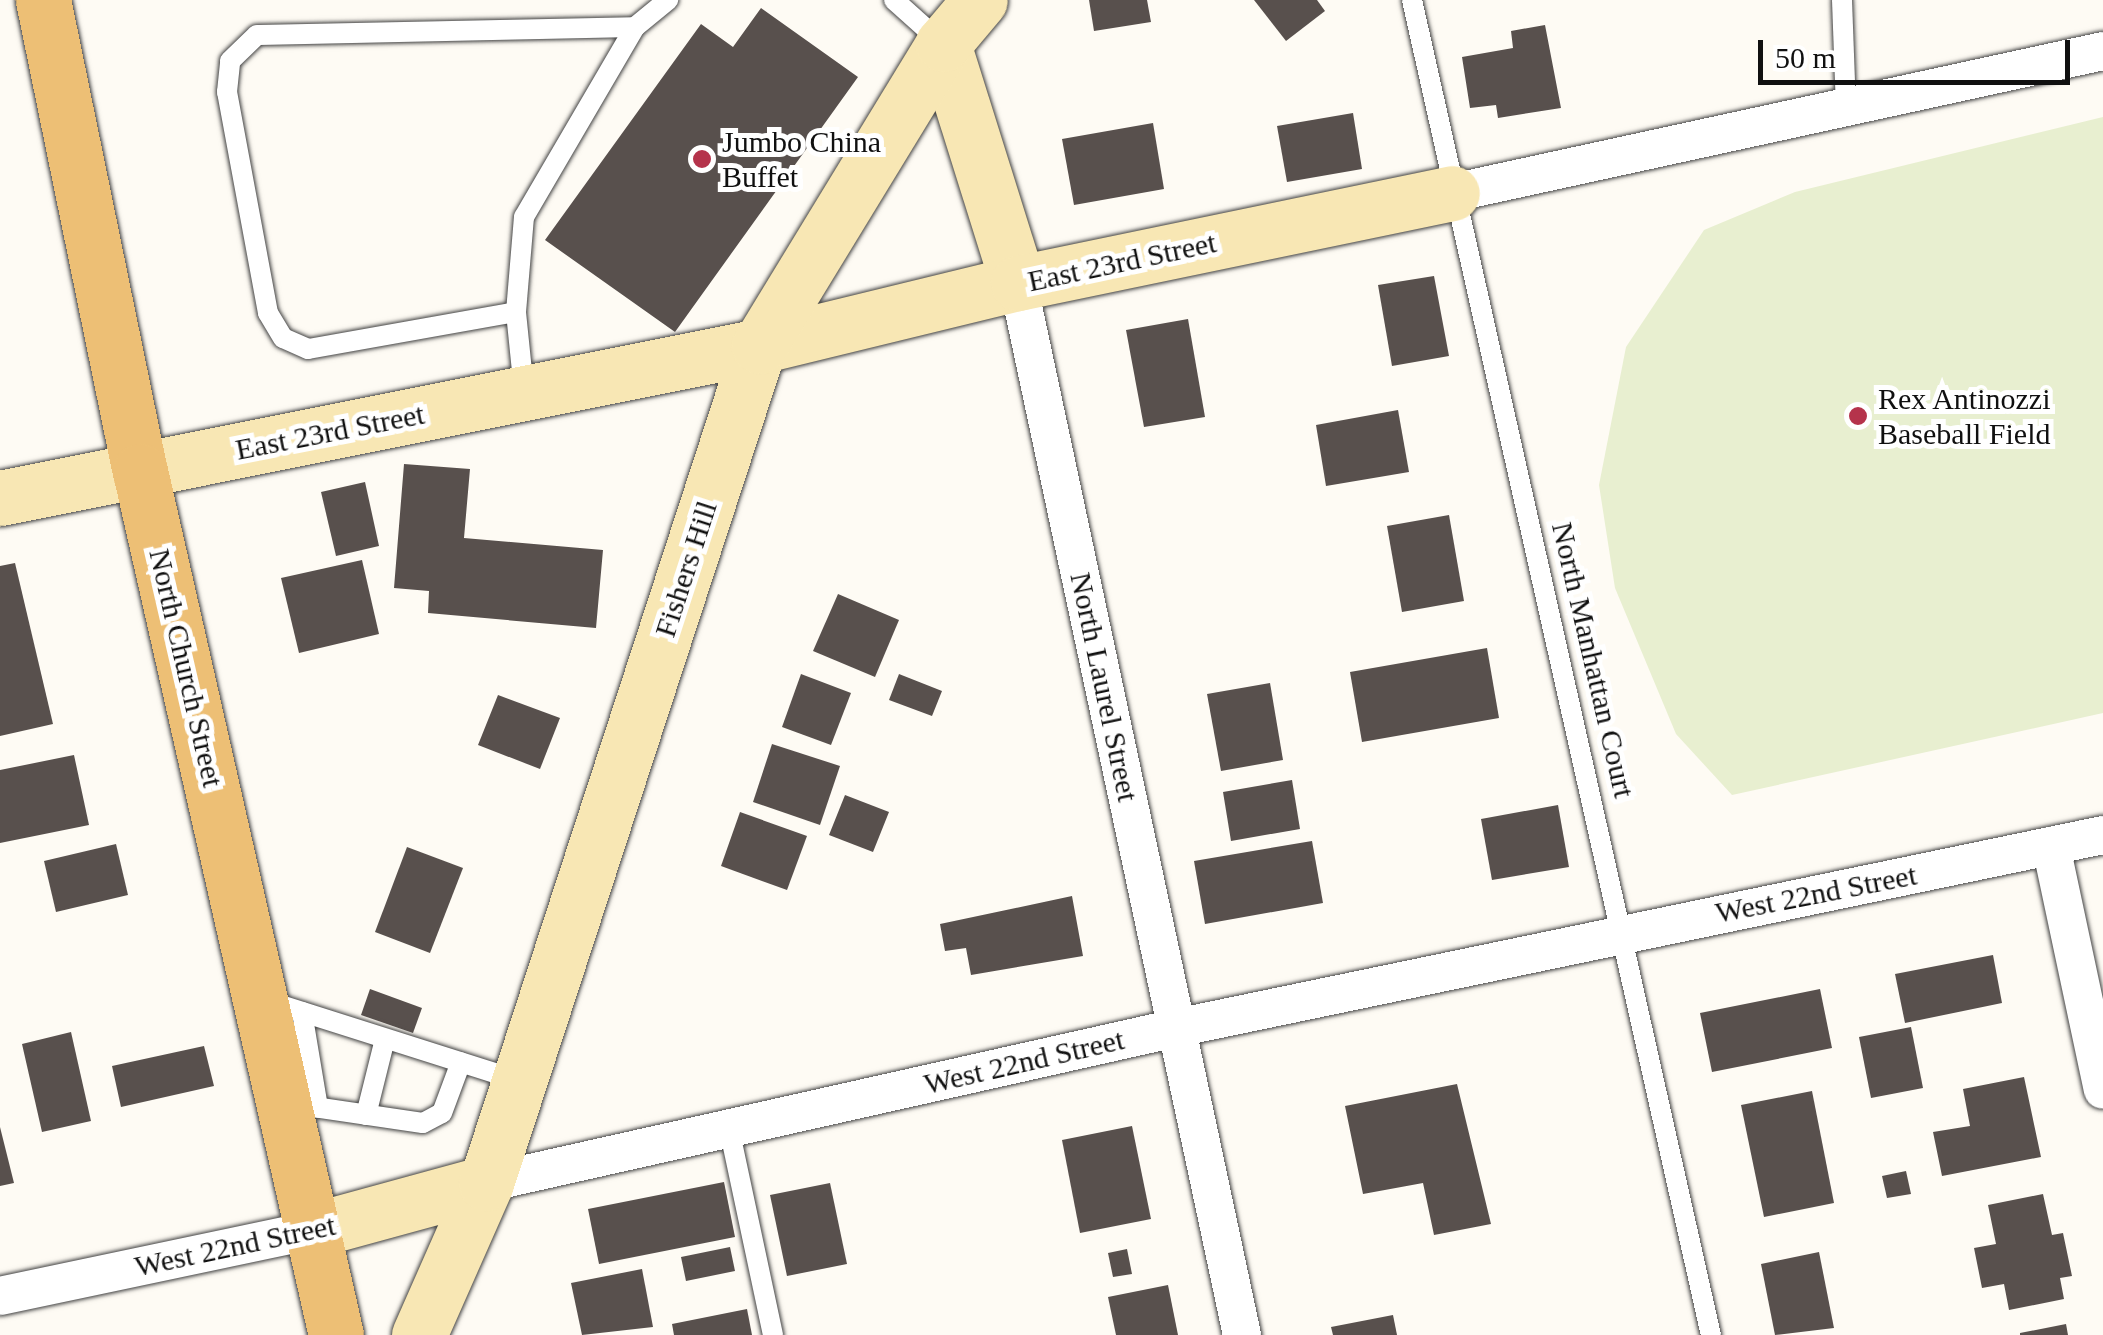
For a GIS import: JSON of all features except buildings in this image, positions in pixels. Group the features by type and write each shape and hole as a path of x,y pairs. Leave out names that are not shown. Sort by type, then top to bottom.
{"main road":[{"name":"North Church Street","path":"44,0 140,471 282,1006 302,1105 314,1230 336,1335"}],"street":[{"name":"Fishers Hill","path":"418,1335 486,1182 759,346 943,44 980,0"},
{"name":"North Laurel Street","path":"943,44 1018,283 1242,1335"},
{"name":"East 23rd Street","path":"0,498 759,346 1018,283 2103,51"},
{"name":"West 22nd Street","path":"0,1296 314,1230 486,1182 1176,1028 2103,835"},
{"path":"2051,846 2103,1090"}],"lane":[{"path":"524,393 516,312 524,217 635,27 668,0"},
{"path":"894,0 943,44"},
{"name":"North Manhattan Court","path":"1412,0 1452,193 1626,932 1711,1335"},
{"path":"1842,0 1846,107"},
{"path":"516,312 308,349 283,338 268,313 227,92 230,61 257,35 635,27"},
{"path":"282,1006 520,1080"},
{"path":"366,1115 385,1039"},
{"path":"302,1105 422,1124 442,1113 461,1062"},
{"path":"729,1128 773,1335"}],"green space":[{"name":"Rex Antinozzi Baseball Field","path":"2103,117 2103,713 1732,795 1676,734 1615,588 1599,485 1626,347 1704,230 1795,192"}],"place":[{"name":"Jumbo China Buffet","path":"702,159"},
{"name":"Rex Antinozzi Baseball Field","path":"1858,416"}]}
